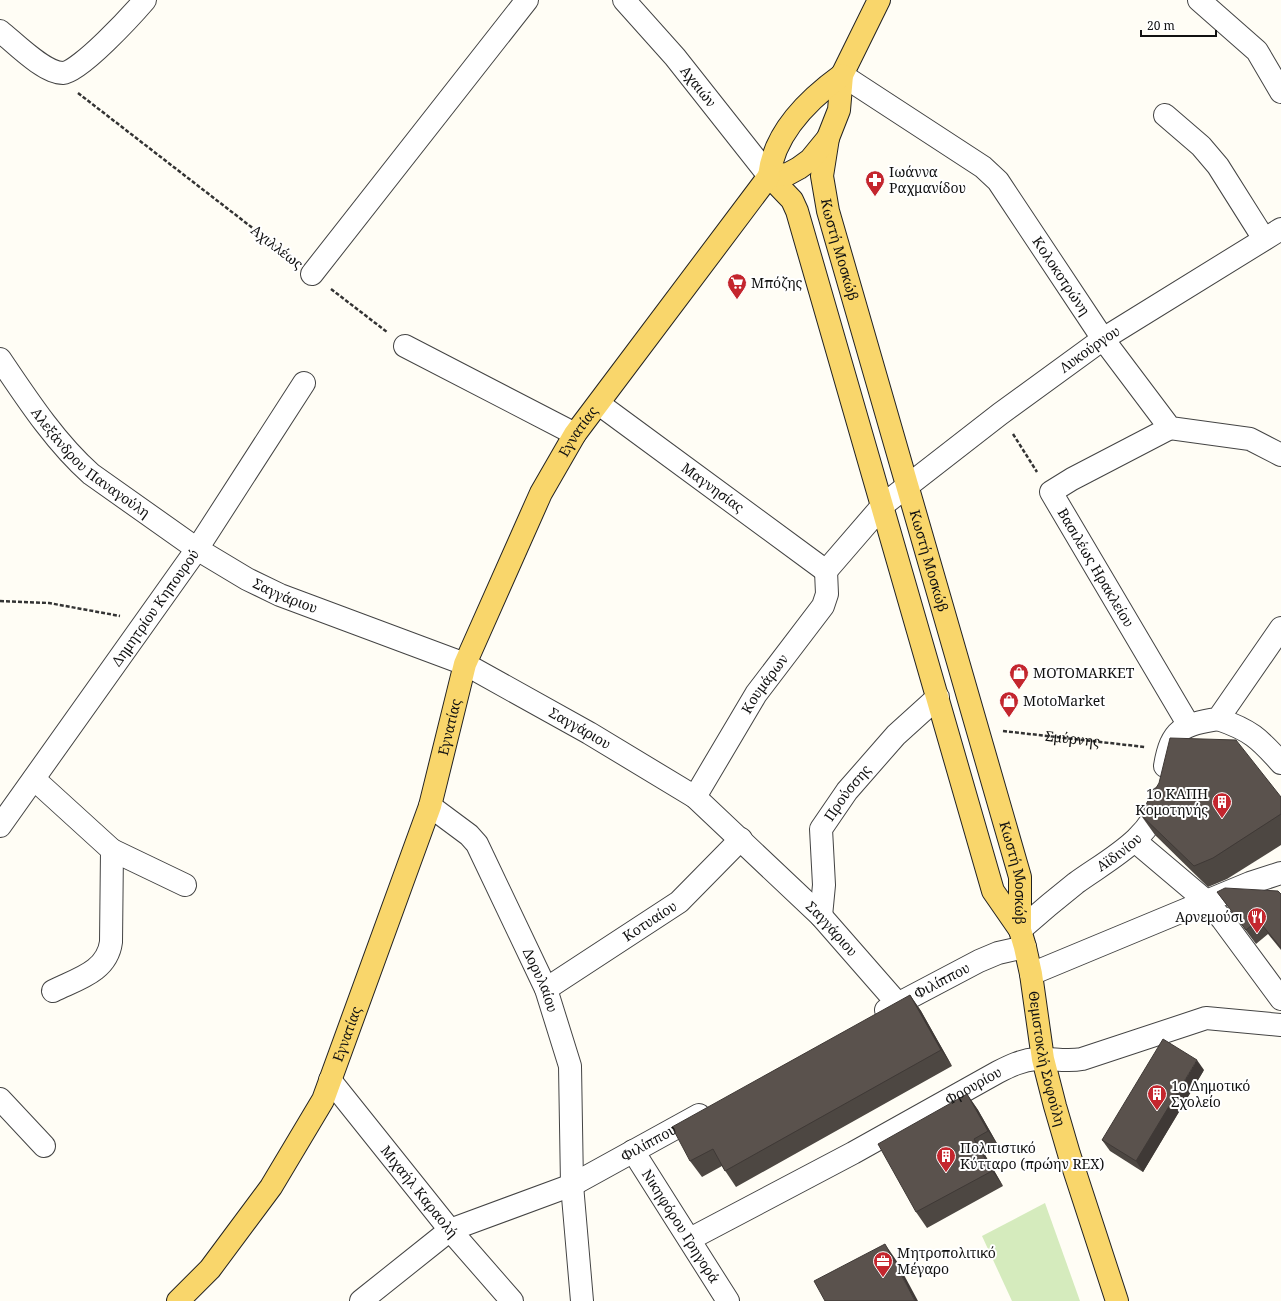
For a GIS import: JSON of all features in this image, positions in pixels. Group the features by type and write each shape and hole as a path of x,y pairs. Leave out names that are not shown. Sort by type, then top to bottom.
{"main road":[{"path":"842,75 812,98 789,127 771,163 769,176 788,174 799,168 810,160 828,138 839,110 842,75 879,0"},
{"name":"Κωστή Μοσκώβ","path":"828,138 822,176 828,211 1020,878 1023,938"},
{"name":"Εγνατίας","path":"178,1301 210,1269 271,1187 323,1100 430,806 465,664 539,497 575,434 769,176"},
{"name":"Κωστή Μοσκώβ","path":"769,176 796,207 993,891 1023,938"},
{"name":"Θεμιστοκλή Σοφούλη","path":"1023,938 1031,974 1043,1059 1069,1154 1117,1301"}],"street":[{"path":"0,31 46,68 64,73 78,66 130,18 145,0"},
{"path":"312,274 527,0"},
{"name":"Αχαιών","path":"624,0 675,57 769,176"},
{"path":"1199,0 1257,51 1281,92"},
{"name":"Κολοκοτρώνη","path":"842,75 983,167 998,181 1103,339 1170,428"},
{"path":"1165,115 1201,146 1273,234"},
{"name":"Λυκούργου","path":"826,571 882,505 1000,414 1103,339 1273,234"},
{"path":"405,346 575,434"},
{"name":"Αλεξάνδρου Παναγούλη","path":"0,359 28,400 80,464 197,549"},
{"name":"Δημητρίου Κηπουρού","path":"0,826 197,549 304,384"},
{"name":"Μαγνησίας","path":"599,404 826,571"},
{"path":"1051,492 1072,479 1170,428 1250,439 1281,455"},
{"name":"Βασιλέως Ηρακλείου","path":"1051,492 1188,724"},
{"name":"Σαγγάριου","path":"197,549 247,579 280,595 465,664 589,733 696,797 821,916 898,1004"},
{"name":"Κουμάρων","path":"696,797 756,694 778,662 823,606 827,594 826,571"},
{"path":"1218,719 1281,628"},
{"name":"Προύσσης","path":"821,916 824,885 821,829 847,791 896,735 938,697"},
{"path":"1188,724 1218,719 1248,731 1279,756"},
{"name":"Αϊδινίου","path":"1023,938 1076,883 1135,842 1155,815 1160,804 1168,748 1176,736 1188,724"},
{"path":"34,779 112,850 185,885"},
{"name":"Δορυλαίου","path":"430,806 469,835 477,844 546,989 570,1066 572,1185"},
{"name":"Κοτυαίου","path":"546,989 679,902 741,839"},
{"path":"1135,842 1206,902 1222,918 1281,999"},
{"path":"53,991 98,969 107,957 111,942 112,850"},
{"path":"1031,974 1250,883 1281,873"},
{"name":"Φιλίππου","path":"871,1019 979,961 998,953 1023,938"},
{"name":"Φρουρίου","path":"690,1239 853,1153 998,1072 1026,1061 1043,1059 1069,1061 1082,1059 1206,1018 1281,1025"},
{"name":"Μιχαήλ Καραολή","path":"330,1080 450,1230 512,1301"},
{"path":"0,1100 44,1146"},
{"name":"Φιλίππου","path":"361,1301 450,1230 572,1185 717,1104"},
{"name":"Νικηφόρου Γρηγορά","path":"634,1151 728,1301"},
{"path":"572,1185 582,1301"}],"path":[{"name":"Αχιλλέως","path":"64,73 74,90 405,346"},
{"name":"Βασιλέως Ηρακλείου","path":"1000,414 1051,492"},
{"path":"0,601 49,603 146,622"},
{"name":"Σμύρνης","path":"977,728 1135,747 1168,748"}],"green space":[{"path":"1045,1203 1080,1301 1012,1301 982,1236"}],"building":[{"name":"1ο ΚΑΠΗ Κομοτηνής","path":"1170,738 1236,740 1281,797 1281,814 1213,858 1194,866 1140,814 1159,783"},
{"path":"1225,888 1278,891 1281,894 1281,948 1258,920 1246,930 1217,892"},
{"path":"910,995 941,1050 725,1171 713,1149 690,1161 672,1127"},
{"name":"1ο Δημοτικό Σχολείο","path":"1163,1039 1197,1060 1136,1161 1102,1140"},
{"name":"Πολιτιστικό Κύτταρο (πρώην REX)","path":"967,1094 988,1131 974,1139 992,1171 916,1212 878,1144"},
{"path":"885,1244 915,1301 825,1301 814,1281"}],"place":[{"name":"Ιωάννα Ραχμανίδου","path":"875,197"},
{"name":"Μπόζης","path":"737,300"},
{"name":"MOTOMARKET","path":"1019,690"},
{"name":"MotoMarket","path":"1009,718"},
{"name":"1ο ΚΑΠΗ Κομοτηνής","path":"1222,819"},
{"name":"Αρνεμούσι","path":"1257,934"},
{"name":"1ο Δημοτικό Σχολείο","path":"1157,1111"},
{"name":"Πολιτιστικό Κύτταρο (πρώην REX)","path":"946,1173"},
{"name":"Μητροπολιτικό Μέγαρο","path":"883,1278"}]}
